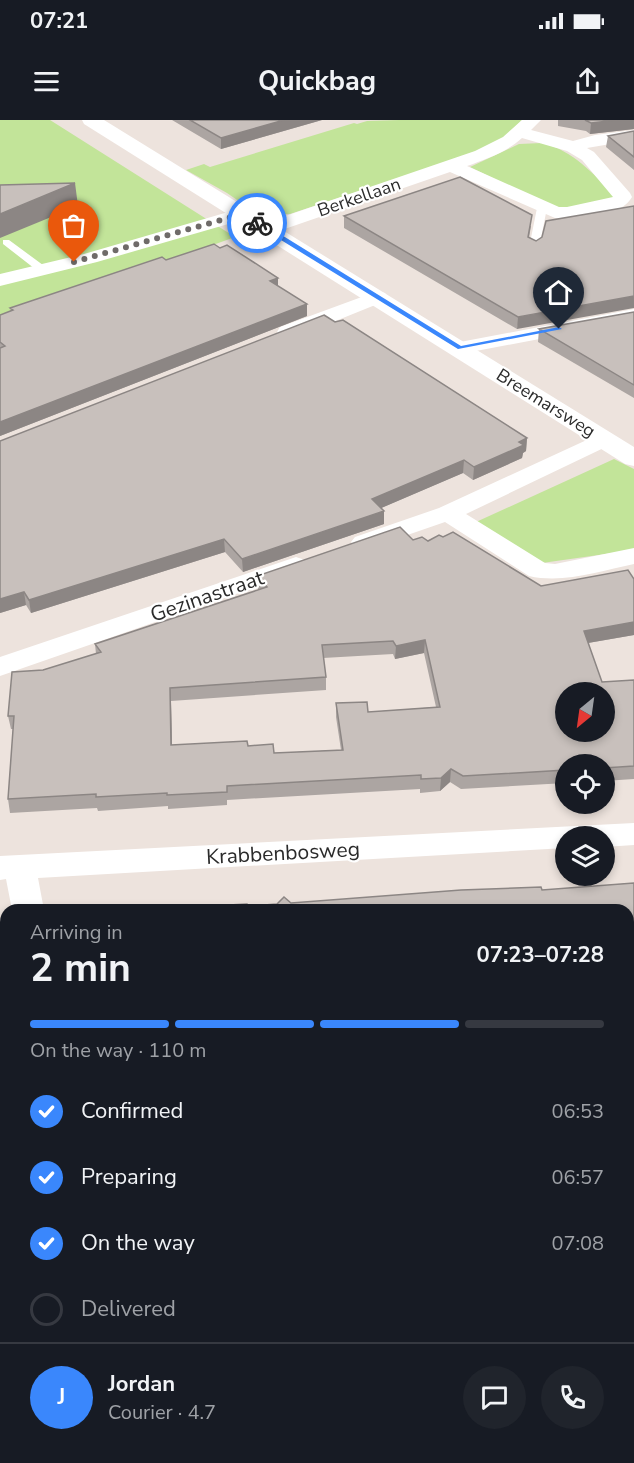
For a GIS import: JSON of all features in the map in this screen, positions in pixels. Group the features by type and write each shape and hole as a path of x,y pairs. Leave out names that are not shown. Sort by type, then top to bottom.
{"street":[{"name":"Breemarsweg","path":"91,120 634,458"},
{"name":"Berkellaan","path":"266,229 453,166 500,147 526,126 588,156 623,197 617,203 567,213 542,208 453,166"},
{"path":"573,147 595,140 634,135"},
{"path":"0,280 242,214"},
{"path":"272,338 378,297"},
{"path":"460,348 631,319"},
{"name":"Gezinastraat","path":"0,667 448,513 604,439"},
{"path":"448,513 538,570 555,572 634,556"},
{"path":"615,835 634,834"},
{"name":"Krabbenbosweg","path":"10,867 555,838"},
{"path":"10,867 25,904"}],"lane":[{"path":"534,248 542,208"},
{"path":"6,242 43,270"}],"green space":[{"path":"0,120 50,120 235,237 0,322"},
{"path":"399,120 522,120 504,138 471,154 290,214 259,215 227,193 186,170 204,164 210,167 354,123"},
{"path":"542,143 563,151 582,164 615,195 613,199 558,210 470,167 519,144"},
{"path":"614,459 634,469 634,550 542,563 476,522"}],"building":[{"path":"190,120 284,120 221,138"},
{"path":"585,120 617,120 591,123"},
{"path":"634,131 634,157 608,136"},
{"path":"460,177 532,215 528,237 536,241 542,237 546,221 634,206 634,296 518,317 344,216"},
{"path":"75,183 0,214 0,185"},
{"path":"214,244 220,248 227,245 278,278 270,281 307,304 0,422 0,348 5,346 0,342 0,315 13,310 10,308 162,257 166,260"},
{"path":"634,312 634,385 539,329"},
{"path":"324,315 335,322 343,320 527,438 519,442 524,445 474,467 464,460 372,499 384,511 242,559 224,539 29,600 24,592 0,599 0,441"},
{"path":"400,527 413,540 422,537 428,541 439,535 443,537 453,532 541,586 628,570 634,579 634,622 584,631 602,682 634,680 634,766 615,767 615,754 555,754 555,771 463,776 451,769 441,778 421,779 421,775 227,786 227,792 96,797 96,794 8,799 14,716 8,716 12,672 43,670 101,652 95,644 267,587 257,576","holes":["425,640 440,707 368,712 367,702 336,703 343,750 274,753 273,744 248,746 247,741 171,745 170,688 326,677 322,645 393,641 396,646"]},
{"path":"634,883 634,904 277,904 284,897 291,903 461,890 541,887 542,890"}],"way so far":[{"path":"74,262 242,214 257,223"}],"route":[{"path":"257,223 460,348 559,329"}]}
